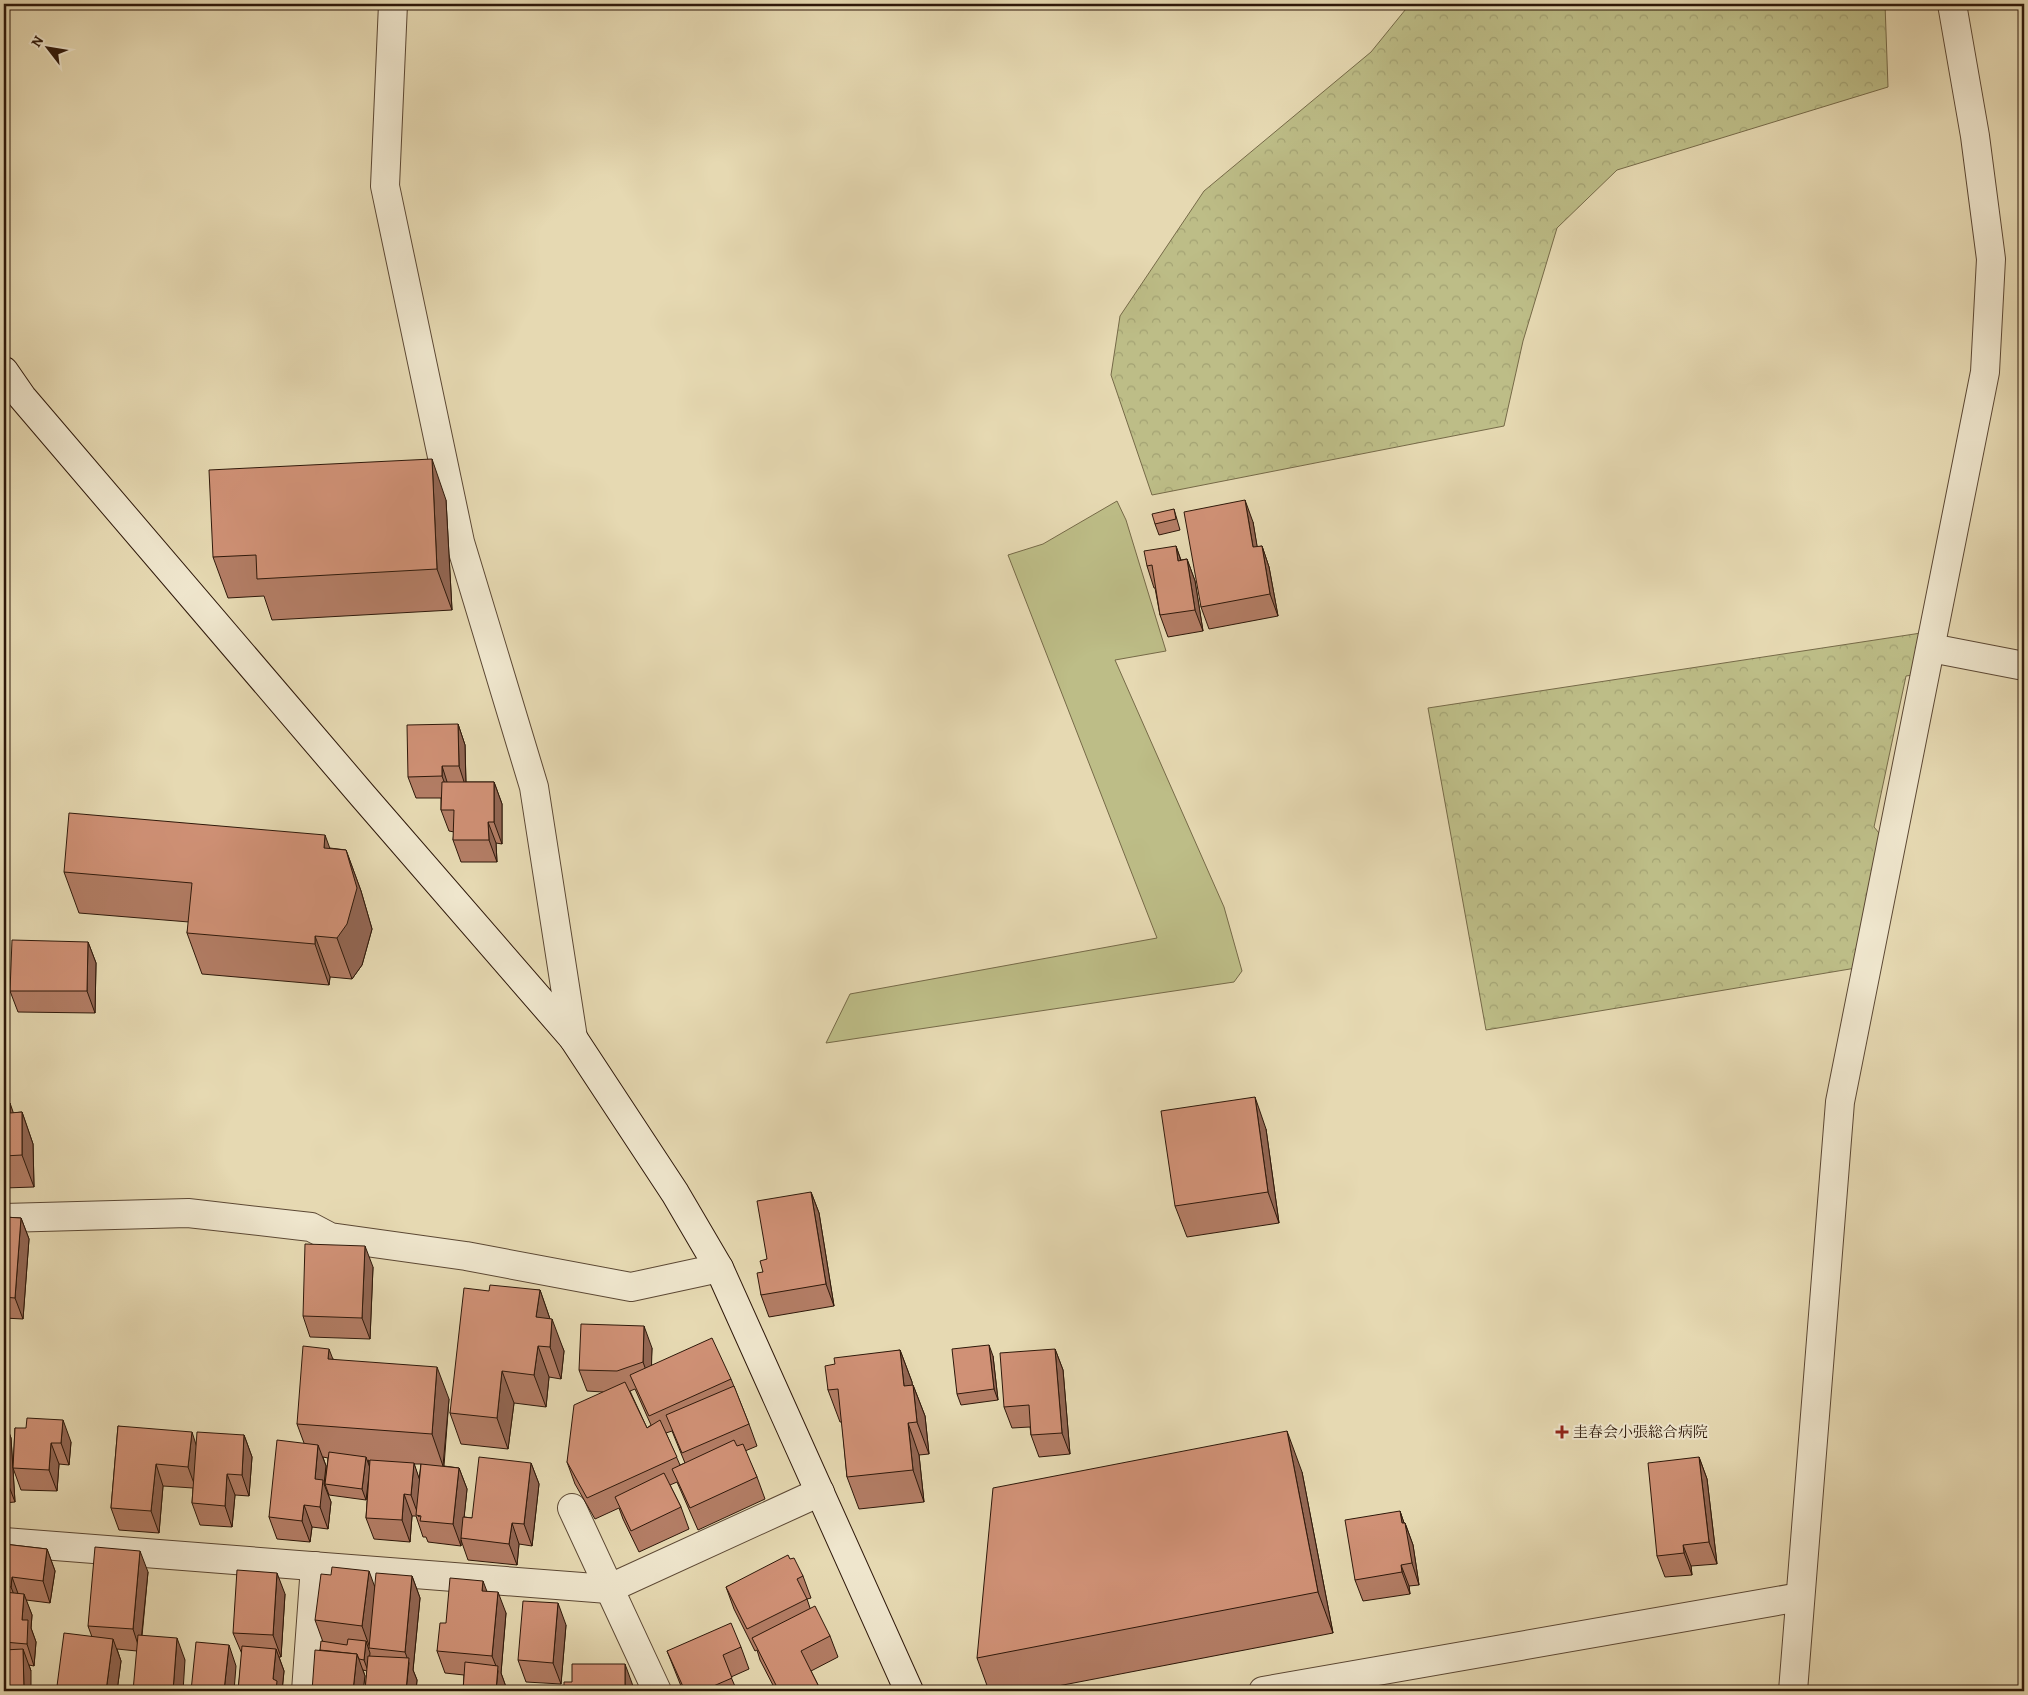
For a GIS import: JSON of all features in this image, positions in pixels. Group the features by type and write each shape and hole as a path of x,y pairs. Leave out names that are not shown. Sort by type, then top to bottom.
{"street":[{"path":"393,4 385,186 460,542 534,787 572,1038"},
{"path":"1792,1691 1840,1102 1985,372 1991,259 1975,136 1952,4"},
{"path":"4,371 22,397 572,1038 675,1193 719,1268 909,1691"},
{"path":"1931,648 2024,666"},
{"path":"4,1218 188,1213 311,1227 330,1238 466,1256 631,1287 719,1268"},
{"path":"4,1542 608,1589 820,1492"},
{"path":"572,1508 657,1691"},
{"path":"306,1691 315,1566"},
{"path":"1262,1691 1800,1597"}],"green space":[{"path":"1410,4 1885,4 1888,87 1617,170 1557,228 1523,341 1504,426 1152,495 1111,375 1120,316 1204,191 1371,52"},
{"path":"1117,501 1126,520 1166,651 1115,660 1224,907 1242,971 1234,982 826,1043 850,994 1157,938 1008,555 1043,544"},
{"path":"1921,633 1913,675 1906,676 1874,827 1884,839 1856,968 1486,1030 1428,708"}],"building":[{"path":"432,459 437,569 257,579 256,555 213,557 209,470"},
{"path":"1245,500 1253,547 1262,546 1270,594 1201,607 1184,512"},
{"path":"1174,509 1176,519 1155,524 1152,514"},
{"path":"1176,546 1178,561 1187,559 1195,610 1160,615 1152,565 1147,566 1144,551"},
{"path":"458,724 459,766 442,766 442,776 408,777 407,725"},
{"path":"442,782 494,782 494,822 488,822 489,840 453,840 454,810 441,810"},
{"path":"69,813 325,835 324,848 346,850 357,888 347,924 337,938 315,936 315,944 187,933 192,883 64,872"},
{"path":"12,940 88,942 87,991 10,991"},
{"path":"1255,1097 1268,1192 1175,1206 1161,1111"},
{"path":"4,1103 10,1103 10,1113 22,1112 22,1155 4,1156"},
{"path":"811,1192 826,1284 761,1295 757,1273 763,1272 760,1261 767,1259 757,1201"},
{"path":"4,1217 21,1218 15,1298 4,1297"},
{"path":"305,1244 365,1246 362,1318 303,1316"},
{"path":"490,1285 540,1290 536,1317 552,1319 550,1347 538,1346 534,1375 502,1371 497,1418 450,1413 464,1288 489,1291"},
{"path":"581,1324 644,1326 643,1362 617,1371 579,1370"},
{"path":"712,1338 731,1379 649,1416 630,1375"},
{"path":"989,1345 994,1389 957,1394 952,1349"},
{"path":"303,1346 329,1349 328,1359 437,1367 432,1434 297,1424"},
{"path":"1055,1349 1062,1433 1031,1435 1029,1405 1004,1407 1000,1353"},
{"path":"900,1350 904,1386 913,1385 917,1422 908,1423 913,1470 847,1477 838,1389 828,1390 825,1366 835,1364 834,1358"},
{"path":"625,1382 647,1428 660,1420 677,1457 587,1498 567,1462 574,1405"},
{"path":"734,1386 749,1424 682,1453 666,1415"},
{"path":"27,1418 63,1420 61,1443 51,1443 49,1470 13,1468 15,1428 26,1428"},
{"path":"118,1426 192,1432 188,1467 156,1464 151,1511 111,1508"},
{"path":"1287,1431 1318,1592 977,1658 993,1488"},
{"path":"4,1432 7,1481 4,1481"},
{"path":"197,1432 244,1435 242,1475 227,1474 225,1506 192,1503"},
{"path":"277,1440 318,1445 315,1479 323,1480 320,1507 304,1505 302,1521 269,1517"},
{"path":"734,1440 737,1446 743,1444 757,1477 690,1508 672,1469"},
{"path":"329,1452 366,1457 362,1489 325,1484"},
{"path":"479,1457 531,1463 524,1524 512,1523 509,1544 461,1538 463,1517 472,1518"},
{"path":"1699,1457 1709,1542 1683,1545 1684,1553 1657,1556 1648,1463"},
{"path":"370,1460 414,1463 411,1495 404,1494 402,1520 366,1518"},
{"path":"421,1464 459,1468 453,1524 420,1521 421,1516 416,1515"},
{"path":"664,1473 681,1507 631,1531 615,1497"},
{"path":"1400,1511 1402,1523 1405,1523 1412,1563 1401,1565 1402,1572 1355,1580 1345,1520"},
{"path":"4,1544 47,1549 43,1581 12,1577 11,1587 4,1586"},
{"path":"95,1547 140,1551 133,1629 88,1626"},
{"path":"788,1555 790,1559 794,1558 803,1576 797,1579 807,1599 747,1629 726,1587"},
{"path":"332,1567 369,1571 362,1626 315,1620 321,1574 331,1575"},
{"path":"237,1570 277,1573 273,1635 233,1633"},
{"path":"376,1573 412,1576 405,1652 369,1648"},
{"path":"450,1578 483,1581 482,1591 498,1592 492,1656 437,1651 440,1623 446,1623"},
{"path":"4,1592 24,1594 22,1620 28,1620 27,1644 4,1642"},
{"path":"523,1601 558,1603 553,1663 518,1660"},
{"path":"815,1606 830,1636 801,1651 821,1691 779,1691 752,1638"},
{"path":"731,1623 741,1647 723,1655 732,1678 702,1691 685,1691 667,1651"},
{"path":"64,1633 113,1639 106,1691 65,1691 65,1687 57,1686"},
{"path":"138,1635 177,1638 173,1691 133,1691"},
{"path":"348,1639 366,1641 364,1660 359,1659 357,1654 320,1650 321,1641 347,1645"},
{"path":"196,1642 229,1645 224,1691 191,1691"},
{"path":"242,1646 276,1649 273,1679 277,1681 276,1691 238,1691"},
{"path":"23,1649 24,1691 4,1691 4,1650"},
{"path":"315,1650 357,1654 353,1691 312,1691"},
{"path":"368,1656 409,1658 406,1691 365,1691"},
{"path":"465,1662 498,1666 496,1691 463,1691"},
{"path":"572,1664 625,1664 625,1691 564,1691 564,1682 572,1682"}],"place":[{"name":"圭春会小張総合病院","path":"1562,1432"}]}
